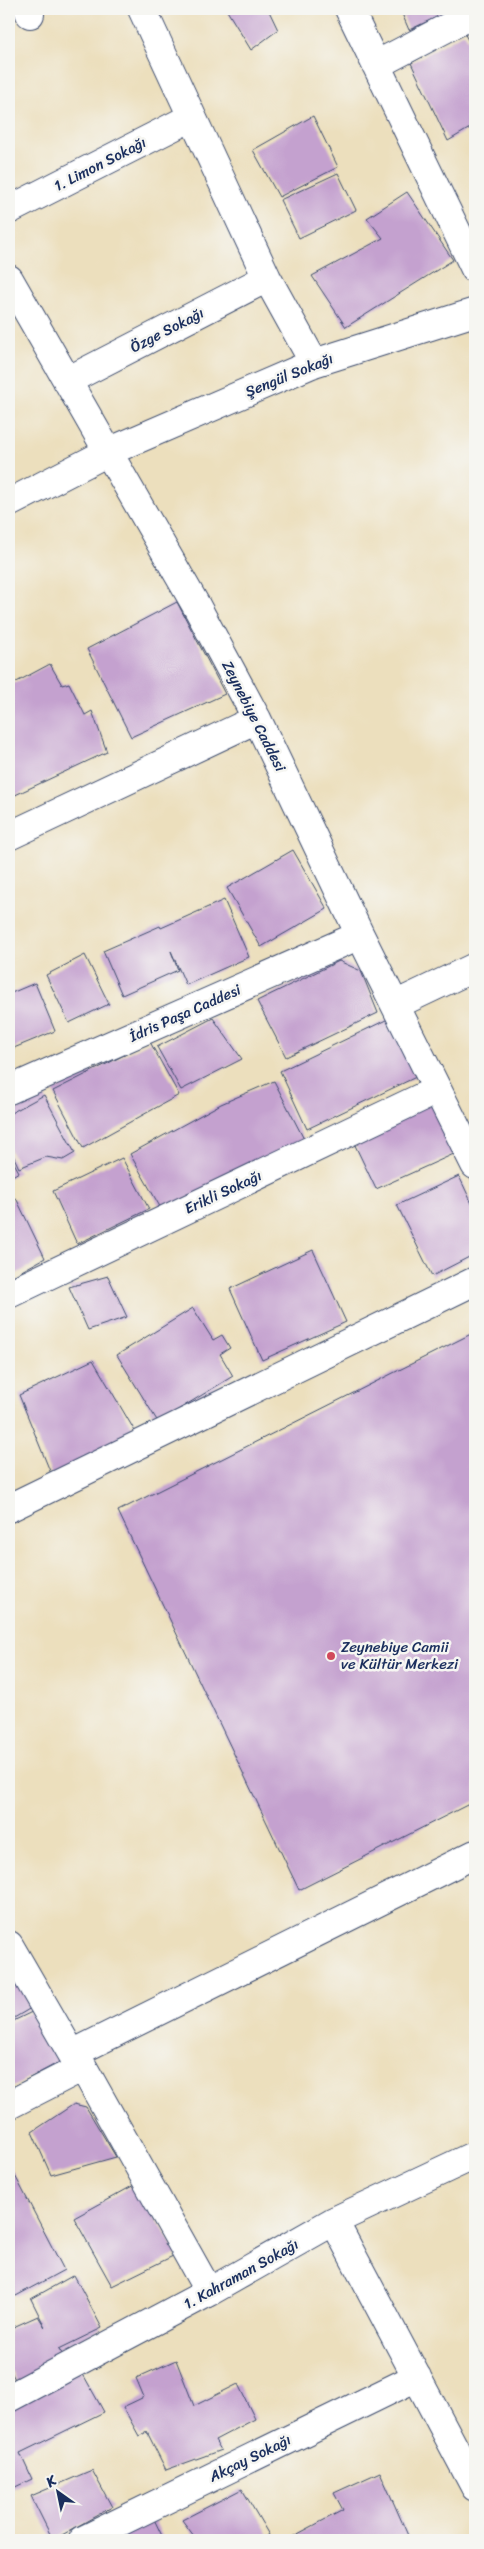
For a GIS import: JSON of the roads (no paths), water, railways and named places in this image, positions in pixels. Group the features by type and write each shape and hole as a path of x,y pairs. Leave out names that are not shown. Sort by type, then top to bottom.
{"street":[{"path":"142,9 267,278 314,362"},
{"path":"349,9 475,269"},
{"path":"376,65 475,13"},
{"name":"1. Limon Sokağı","path":"9,210 192,117"},
{"name":"Özge Sokağı","path":"67,381 267,278"},
{"name":"Zeynebiye Caddesi","path":"9,280 258,719 360,935 437,1090 472,1150"},
{"name":"Şengül Sokağı","path":"9,503 108,452 314,362 475,312"},
{"path":"9,836 258,719"},
{"name":"İdris Paşa Caddesi","path":"9,1090 360,935"},
{"path":"395,1005 475,967"},
{"name":"Erikli Sokağı","path":"9,1294 437,1090"},
{"path":"9,1508 475,1281"},
{"path":"9,2105 77,2061 475,1854"},
{"path":"9,1945 209,2292"},
{"name":"1. Kahraman Sokağı","path":"9,2398 209,2292 334,2221 475,2155"},
{"path":"334,2221 475,2487"},
{"name":"Akçay Sokağı","path":"83,2540 418,2377"}],"place":[{"name":"Zeynebiye Camii ve Kültür Merkezi","path":"331,1656"}]}
